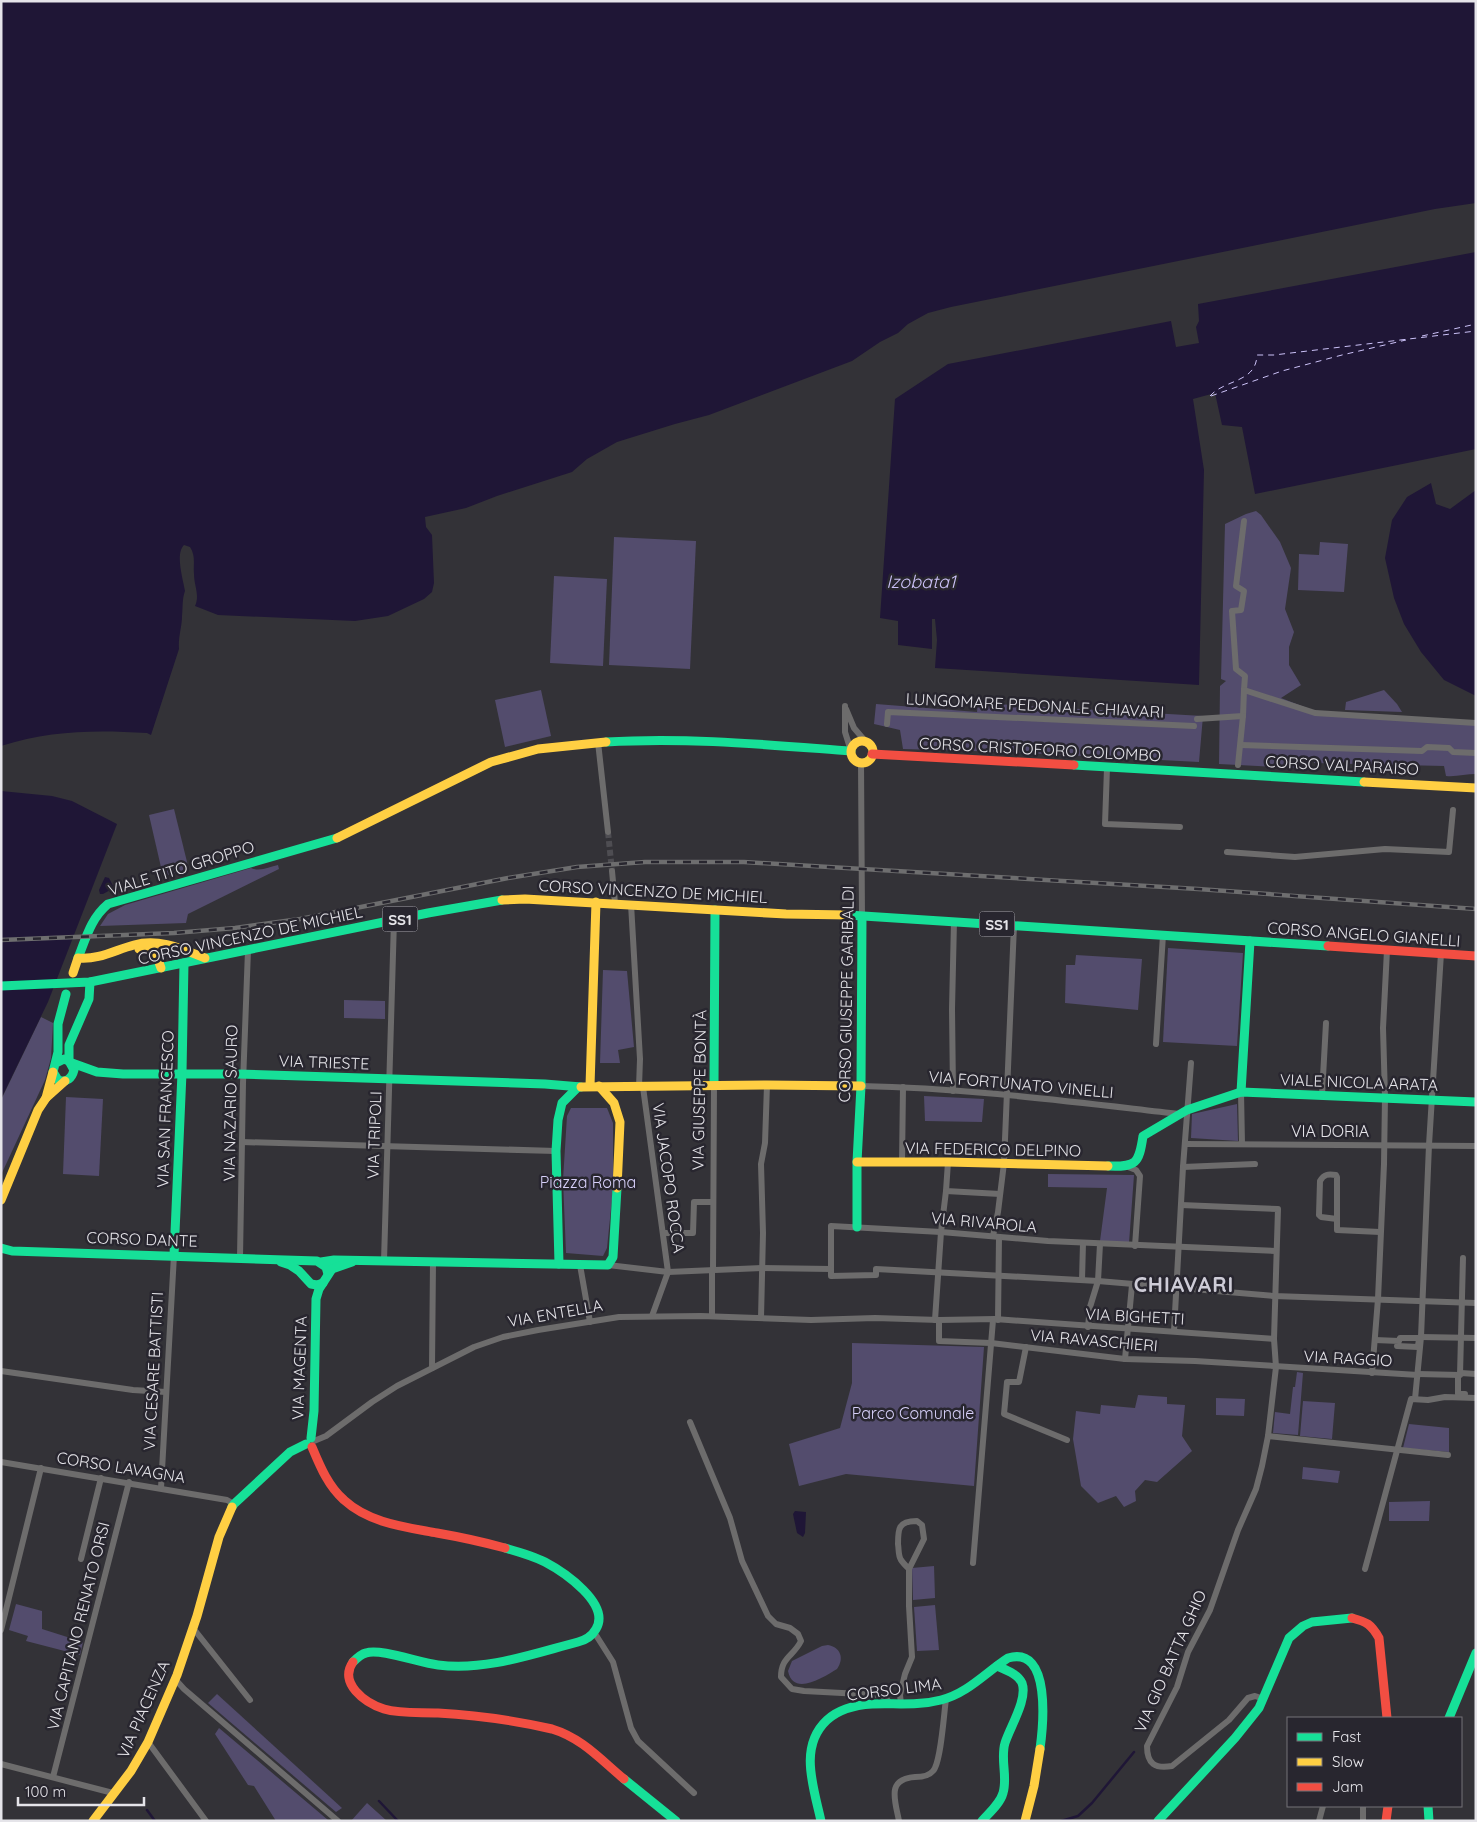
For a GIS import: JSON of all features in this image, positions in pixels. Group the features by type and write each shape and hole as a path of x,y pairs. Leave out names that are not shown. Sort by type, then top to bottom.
{"street":[{"path":"1238,765 1245,676 1236,670 1232,611 1241,610 1244,591 1236,586 1244,520"},
{"path":"1244,690 1315,713 1394,720 1476,723"},
{"path":"845,706 854,728 866,742 871,747 872,754 870,759 861,762 853,758 845,732 845,706"},
{"name":"LUNGOMARE PEDONALE CHIAVARI","path":"887,724 888,712 1194,726"},
{"path":"1199,719 1243,716"},
{"path":"608,832 598,742 651,739 851,752"},
{"name":"VIALE TITO GROPPO","path":"73,973 92,921 101,909 108,904 323,843 370,823 491,762 538,749 598,742"},
{"path":"851,752 856,743 866,742"},
{"path":"1241,745 1422,751 1427,747 1448,748 1453,752 1476,753"},
{"name":"CORSO CRISTOFORO COLOMBO","path":"872,754 1206,774"},
{"name":"CORSO GIUSEPPE GARIBALDI","path":"857,1227 857,1162 861,1086 861,762"},
{"path":"1107,768 1105,824 1180,827"},
{"name":"CORSO VALPARAISO","path":"1206,774 1476,788"},
{"path":"1227,852 1295,857 1385,849 1450,852 1453,810"},
{"path":"612,871 615,903"},
{"name":"CORSO VINCENZO DE MICHIEL","path":"1,986 90,982 507,899 596,902 862,917"},
{"path":"596,902 595,1086 614,1103 620,1122 613,1257 608,1265"},
{"name":"VIA JACOPO ROCCA","path":"631,904 641,1087 668,1272"},
{"name":"VIA GIUSEPPE BONTÀ","path":"712,1316 714,910"},
{"name":"SS1","path":"862,917 1014,925"},
{"name":"VIA TRIPOLI","path":"384,1261 394,920"},
{"path":"953,1091 954,921"},
{"path":"973,1563 991,1343 1000,1276 996,1237 1004,1163 1014,925"},
{"name":"CORSO ANGELO GIANELLI","path":"1014,925 1476,956"},
{"path":"1156,1044 1164,935"},
{"path":"1242,1144 1241,1092 1250,941"},
{"path":"78,958 86,960 139,943 155,942 177,947 206,958"},
{"path":"131,947 148,948 155,951 161,968"},
{"name":"VIA NAZARIO SAURO","path":"240,1257 248,950"},
{"path":"1372,1374 1378,1299 1384,1145 1383,1028 1387,950"},
{"path":"1365,1569 1413,1399 1418,1375 1423,1301 1431,1099 1441,953"},
{"name":"VIA SAN FRANCESCO","path":"174,1255 182,1073 184,963"},
{"path":"1,1200 38,1110 46,1098 65,1081 70,1079 74,1073 68,1048 72,1035 90,1000 90,982"},
{"path":"46,1098 58,1049 57,1027 66,994"},
{"path":"1322,1095 1326,1023"},
{"path":"54,1067 64,1059 71,1062"},
{"name":"VIA TRIESTE","path":"71,1062 108,1074 244,1074 545,1084 578,1087"},
{"path":"1174,1331 1185,1144 1183,1112 1191,1063"},
{"path":"54,1067 57,1079 65,1081"},
{"path":"761,1318 761,1164 765,1143 767,1084"},
{"path":"861,1086 767,1084 578,1087 562,1103 558,1120 556,1151 559,1264 608,1265 668,1272 762,1268 831,1269 831,1276 876,1275 876,1269 1098,1281 1131,1286 1274,1296 1476,1303"},
{"name":"VIA FORTUNATO VINELLI","path":"861,1086 903,1087 1006,1095 1183,1112"},
{"path":"902,1163 903,1087"},
{"path":"1128,1167 1135,1163 1139,1156 1143,1136 1183,1112 1241,1092"},
{"name":"VIALE NICOLA ARATA","path":"1241,1092 1476,1102"},
{"path":"242,1142 556,1151"},
{"name":"VIA DORIA","path":"1185,1144 1476,1146"},
{"name":"VIA FEDERICO DELPINO","path":"857,1162 1004,1163 1128,1167"},
{"path":"937,1320 940,1232 948,1162"},
{"path":"1183,1167 1255,1164"},
{"path":"1128,1167 1136,1170 1140,1176 1135,1246"},
{"path":"1336,1219 1319,1215 1320,1181 1322,1176 1326,1174 1336,1174 1338,1177 1336,1227 1339,1230 1380,1232"},
{"path":"946,1190 1000,1194"},
{"path":"663,1232 693,1233 694,1202 712,1202"},
{"path":"1181,1205 1278,1208 1274,1296 1276,1367 1268,1436 1448,1456"},
{"name":"VIA RIVAROLA","path":"831,1269 831,1226 1135,1246 1276,1251"},
{"path":"1082,1280 1083,1243"},
{"path":"1088,1327 1090,1307 1098,1281 1100,1244"},
{"name":"CORSO DANTE","path":"1,1248 12,1251 317,1261 358,1260 559,1264"},
{"name":"CORSO DANTE","path":"1,1255 12,1251"},
{"name":"VIA CESARE BATTISTI","path":"161,1488 174,1255"},
{"name":"CORSO DANTE","path":"271,1258 290,1265 307,1281"},
{"path":"1463,1258 1458,1394 1476,1396"},
{"name":"CORSO DANTE","path":"328,1274 332,1269 358,1260"},
{"path":"317,1261 326,1267 328,1274 323,1283 317,1285 307,1281 305,1267 317,1261"},
{"path":"432,1368 433,1262"},
{"path":"580,1265 590,1322"},
{"path":"652,1316 668,1272"},
{"name":"VIA MAGENTA","path":"307,1281 316,1299"},
{"name":"VIA MAGENTA","path":"311,1443 314,1411 316,1299 318,1289 323,1283"},
{"path":"1125,1359 1131,1286"},
{"name":"VIA ENTELLA","path":"234,1504 290,1452 326,1436 372,1402 432,1368 474,1347 503,1337 619,1317 712,1316 829,1320 875,1318 937,1320"},
{"name":"VIA BIGHETTI","path":"937,1320 995,1320 1274,1339"},
{"name":"VIA RAVASCHIERI","path":"937,1320 939,1341 991,1343 1125,1359 1195,1361 1276,1367"},
{"path":"1420,1341 1460,1337 1476,1338"},
{"path":"1375,1340 1399,1341 1397,1346 1418,1347 1420,1341"},
{"path":"1026,1347 1019,1382 1007,1382 1004,1414 1067,1440"},
{"name":"VIA RAGGIO","path":"1276,1367 1372,1374 1476,1374"},
{"path":"1,1371 133,1390 166,1392"},
{"path":"1413,1399 1428,1400 1445,1397 1476,1396"},
{"path":"690,1422 730,1518 742,1561 768,1616 776,1624 790,1628 798,1634 801,1641 798,1648 783,1662 781,1677 792,1689 880,1695 886,1698 890,1704"},
{"name":"VIA GIO BATTA GHIO","path":"1264,1699 1255,1696 1248,1698 1229,1720 1172,1766 1156,1766 1147,1755 1147,1746 1177,1687 1188,1652 1210,1610 1238,1530 1256,1489 1268,1436"},
{"path":"311,1443 318,1463 332,1487 349,1505 365,1514 391,1524 455,1536 520,1552 551,1565 590,1596 597,1606 600,1623 586,1640 522,1657 480,1665 448,1666 428,1664 374,1650 360,1654 352,1662 348,1672 350,1683 357,1692 377,1706 404,1711 502,1721 559,1731 579,1741 597,1754 619,1775 676,1821"},
{"name":"CORSO LAVAGNA","path":"1,1462 129,1482 227,1500 234,1504"},
{"path":"1,1630 41,1468"},
{"path":"82,1559 102,1478"},
{"name":"VIA CAPITANO RENATO ORSI","path":"54,1777 129,1482"},
{"name":"VIA PIACENZA","path":"93,1821 131,1771 148,1742 175,1679 193,1628 219,1537 234,1504"},
{"path":"901,1704 900,1696 905,1674 912,1658 909,1569 924,1540 922,1524 916,1521 904,1523 898,1530 899,1555 901,1561 909,1569"},
{"path":"1158,1821 1235,1738 1264,1699 1289,1638 1303,1626 1312,1622 1357,1618 1372,1627 1379,1638 1388,1717"},
{"path":"193,1628 250,1700"},
{"path":"594,1632 614,1662 631,1728 638,1741 694,1793"},
{"path":"1449,1717 1474,1662 1476,1653"},
{"name":"CORSO LIMA","path":"821,1821 811,1770 811,1746 816,1732 836,1713 849,1707 869,1704 915,1704 946,1699 974,1684 1007,1658 1017,1656 1027,1660 1040,1677 1043,1731 1026,1821"},
{"path":"982,1821 997,1804 1003,1793 1004,1747 1023,1696 1023,1686 1020,1680 997,1666"},
{"path":"175,1679 184,1689 338,1821"},
{"path":"899,1821 895,1802 896,1786 899,1781 928,1775 935,1767 943,1728 946,1699"},
{"path":"148,1742 206,1821"},
{"path":"1,1764 113,1793"},
{"path":"1319,1821 1323,1807"},
{"path":"1363,1807 1363,1821"},
{"path":"1386,1821 1388,1807"},
{"path":"1428,1807 1429,1821"}],"green space":[{"path":"1256,511 1261,515 1280,542 1291,568 1285,609 1294,632 1289,647 1289,665 1301,685 1281,698 1320,713 1476,722 1476,774 1446,776 1444,766 1314,763 1314,759 1298,758 1296,768 1219,764 1220,686 1226,681 1221,679 1225,524"},
{"path":"614,537 696,541 690,669 609,665"},
{"path":"1320,542 1348,544 1344,592 1298,590 1299,554 1319,555"},
{"path":"554,576 607,579 603,666 550,663"},
{"path":"541,690 551,736 505,747 495,700"},
{"path":"1384,690 1402,712 1345,710 1346,702"},
{"path":"978,703 1203,716 1199,762 1007,752 903,749 900,730 874,724 876,704 977,712"},
{"path":"174,809 189,870 163,876 149,815"},
{"path":"278,865 279,869 188,914 186,923 100,926 108,914 125,905 251,868 261,869"},
{"path":"1168,948 1243,953 1237,1046 1163,1042"},
{"path":"1076,955 1142,959 1138,1010 1065,1003 1066,965 1075,965"},
{"path":"603,970 627,971 634,1047 618,1050 620,1063 600,1063"},
{"path":"344,1000 385,1001 385,1019 344,1018"},
{"path":"41,1017 53,1023 51,1058 45,1080 1,1175 1,1100"},
{"path":"924,1096 984,1099 982,1122 925,1121"},
{"path":"66,1097 103,1099 99,1176 63,1174"},
{"path":"1237,1104 1238,1141 1191,1138 1192,1114"},
{"name":"Piazza Roma","path":"571,1108 607,1108 613,1123 613,1189 607,1248 603,1256 566,1253 563,1180 567,1116"},
{"path":"1048,1174 1134,1175 1129,1243 1100,1241 1107,1188 1048,1187"},
{"name":"Parco Comunale","path":"852,1343 984,1347 974,1486 846,1474 799,1486 789,1444 840,1428 852,1383"},
{"path":"1297,1372 1303,1373 1298,1435 1273,1433 1275,1412 1290,1414"},
{"path":"1138,1395 1167,1397 1167,1404 1185,1405 1182,1436 1192,1451 1157,1482 1145,1480 1135,1491 1136,1501 1124,1507 1116,1496 1098,1503 1081,1486 1073,1439 1076,1411 1100,1414 1101,1405 1135,1408"},
{"path":"1216,1398 1245,1399 1244,1416 1216,1415"},
{"path":"1303,1401 1335,1403 1332,1439 1300,1436"},
{"path":"1409,1424 1449,1428 1449,1452 1403,1448"},
{"path":"1303,1467 1340,1471 1338,1483 1302,1479"},
{"path":"1430,1501 1429,1521 1389,1521 1389,1502"},
{"path":"934,1566 935,1598 913,1600 912,1568"},
{"path":"16,1604 42,1611 42,1629 83,1642 80,1655 26,1641 28,1636 9,1630"},
{"path":"935,1605 939,1650 917,1651 914,1607"},
{"path":"828,1645 836,1648 840,1654 841,1661 837,1669 809,1683 796,1683 791,1679 788,1671 792,1661 822,1646"},
{"path":"217,1694 342,1808 336,1812 208,1703"},
{"path":"219,1728 328,1821 276,1821 254,1786 248,1785 215,1734"},
{"path":"367,1803 387,1821 351,1821"}],"water":[{"path":"1,1 1476,1 1476,203 1435,209 928,313 852,361 709,415 617,442 587,459 572,472 466,508 425,517 426,527 432,535 434,583 432,592 424,599 388,616 355,621 218,615 195,606 197,594 194,578 194,557 190,547 184,545 180,554 180,567 185,591 179,649 151,735 128,732 74,732 38,737 1,746"},
{"name":"Izobata1","path":"1476,252 1476,449 1255,494 1242,427 1222,425 1215,393 1193,399 1204,470 1199,685 935,668 937,640 935,619 932,619 932,649 898,645 898,621 880,618 895,399 948,364 1171,321 1176,347 1199,343 1196,327 1199,321 1198,304"},
{"path":"1431,483 1436,504 1450,509 1476,490 1476,696 1444,680 1421,652 1404,624 1394,598 1385,558 1392,520 1407,497"},
{"path":"1,791 52,796 72,801 117,824 48,1002 1,1099"},
{"path":"105,877 109,878 114,888 100,894 99,890"},
{"path":"795,1511 806,1512 805,1533 803,1537 797,1533 793,1514"}],"waterway":[{"path":"1061,1821 1078,1816 1092,1803 1134,1752"},
{"path":"379,1801 398,1821"},
{"path":"147,1810 155,1821"}],"ferry route":[{"path":"1422,336 1476,324"},
{"path":"1210,396 1224,386 1246,376 1255,364 1257,355 1274,355 1476,331"},
{"path":"1211,396 1282,371 1406,340"}],"tunnel":[{"path":"608,832 612,871"}],"railway":[{"path":"1,940 174,933 235,928 300,919 508,878 577,867 645,862 744,862 1198,889 1476,909"}],"traffic: fast":[{"path":"606,742 698,741 851,751"},
{"path":"1074,765 1364,782"},
{"path":"78,958 93,922 108,904 337,838"},
{"path":"1,986 90,982 428,913 502,900"},
{"path":"714,1085 715,910"},
{"path":"848,915 1328,946"},
{"path":"857,1227 857,1162 861,1086 862,917"},
{"path":"1241,1092 1250,941"},
{"path":"174,1255 182,1073 184,963"},
{"path":"69,1061 69,1045 89,999 90,982"},
{"path":"56,1063 64,1059 69,1061 74,1070 69,1079 64,1081 58,1080 53,1072 58,1052 58,1024 66,994"},
{"path":"72,1063 97,1072 123,1074 237,1074 545,1084 581,1087"},
{"path":"559,1264 556,1151 558,1120 562,1103 578,1087"},
{"path":"1108,1166 1125,1166 1134,1162 1140,1153 1143,1136 1187,1110 1241,1092 1476,1102"},
{"path":"321,1262 334,1260 608,1265 613,1257 617,1188"},
{"path":"1,1248 12,1251 317,1261 326,1267 328,1274"},
{"path":"281,1262 299,1271 311,1284 323,1283"},
{"path":"311,1438 314,1411 316,1299 319,1289 332,1269 352,1262"},
{"path":"232,1507 290,1452 306,1444"},
{"path":"353,1662 362,1654 381,1652 430,1664 474,1666 509,1660 581,1641 593,1634 599,1619 597,1609 583,1590 563,1573 545,1562 505,1548"},
{"path":"1158,1821 1235,1738 1259,1708 1289,1638 1303,1626 1312,1622 1352,1618"},
{"path":"1449,1717 1476,1653"},
{"path":"821,1821 812,1782 811,1755 813,1743 818,1731 827,1720 848,1708 881,1704 915,1704 941,1700 968,1688 1008,1658 1022,1657 1032,1664 1038,1675 1042,1690 1043,1707 1040,1749"},
{"path":"982,1821 1002,1797 1005,1781 1003,1762 1005,1743 1023,1697 1022,1683 1018,1677 997,1666"},
{"path":"624,1779 676,1821"},
{"path":"1428,1807 1429,1821"}],"traffic: slow":[{"path":"862,741 872,748 873,752 866,762 862,763 852,756 851,752 858,742 862,741"},
{"path":"337,838 491,762 538,749 606,742"},
{"path":"1364,782 1476,788"},
{"path":"502,900 525,899 786,914 848,915"},
{"path":"590,1086 596,902"},
{"path":"73,973 78,958 93,958 143,943 170,946 205,958"},
{"path":"139,949 149,948 155,951 161,968"},
{"path":"53,1072 46,1098 65,1081"},
{"path":"599,1086 614,1103 620,1122 617,1188"},
{"path":"581,1087 861,1086"},
{"path":"1,1200 38,1110 46,1098"},
{"path":"857,1162 1108,1166"},
{"path":"93,1821 131,1771 148,1742 177,1675 197,1616 219,1537 232,1507"},
{"path":"1025,1821 1034,1786 1040,1749"}],"traffic: jam":[{"path":"872,754 1074,765"},
{"path":"1328,946 1476,956"},
{"path":"312,1447 333,1488 344,1500 365,1514 400,1526 505,1548"},
{"path":"1352,1618 1368,1624 1379,1638 1387,1717"},
{"path":"353,1662 349,1670 351,1685 362,1697 377,1706 397,1712 452,1714 524,1723 552,1729 582,1744 624,1779"},
{"path":"1386,1821 1388,1807"}],"district":[{"name":"CHIAVARI","path":"1184,1284"}]}
